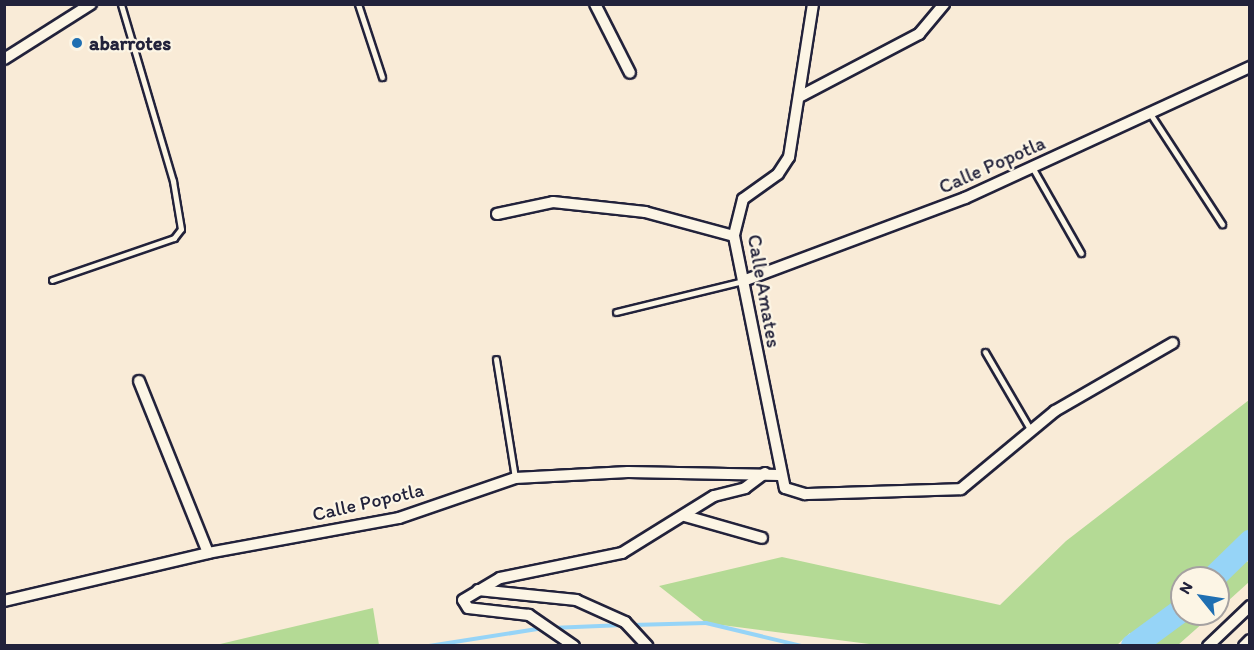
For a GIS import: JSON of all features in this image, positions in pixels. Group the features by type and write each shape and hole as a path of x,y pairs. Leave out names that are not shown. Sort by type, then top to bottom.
{"street":[{"path":"4,59 91,4"},
{"path":"595,4 630,73"},
{"name":"Calle Amates","path":"779,475 734,236 743,199 785,166 799,97 813,4"},
{"path":"799,97 919,34 944,4"},
{"name":"Calle Popotla","path":"743,281 965,198 1250,67"},
{"path":"497,214 553,202 645,212 734,236"},
{"path":"779,475 795,493 961,489 1030,429 1173,343"},
{"path":"139,381 208,553"},
{"path":"573,645 529,615 464,606 464,597 500,578 622,553 765,473"},
{"name":"Calle Popotla","path":"4,601 208,553 399,518 515,478 765,473 779,475"},
{"path":"685,516 762,538"},
{"path":"478,590 576,600 625,622 646,645"},
{"path":"1208,645 1250,606"},
{"path":"1244,645 1250,640"}],"lane":[{"path":"52,280 174,238 181,229 173,181 121,4"},
{"path":"358,4 382,77"},
{"path":"1148,112 1222,224"},
{"path":"1032,167 1081,253"},
{"path":"616,312 743,281"},
{"path":"986,352 1030,429"},
{"path":"496,359 515,478"}],"green space":[{"path":"1249,400 1249,542 1239,548 1249,564 1249,582 1230,599 1230,566 1170,566 1170,626 1199,626 1178,645 1143,645 1130,633 1116,646 877,645 706,623 659,586 782,557 1000,605 1066,541"},
{"path":"373,608 379,645 216,645"}],"waterway":[{"path":"1225,566 1250,542"},
{"path":"1133,646 1170,619"},
{"path":"632,625 706,623 802,646"},
{"path":"551,628 624,625"},
{"path":"429,646 544,628"}],"place":[{"name":"abarrotes","path":"77,43"}]}
